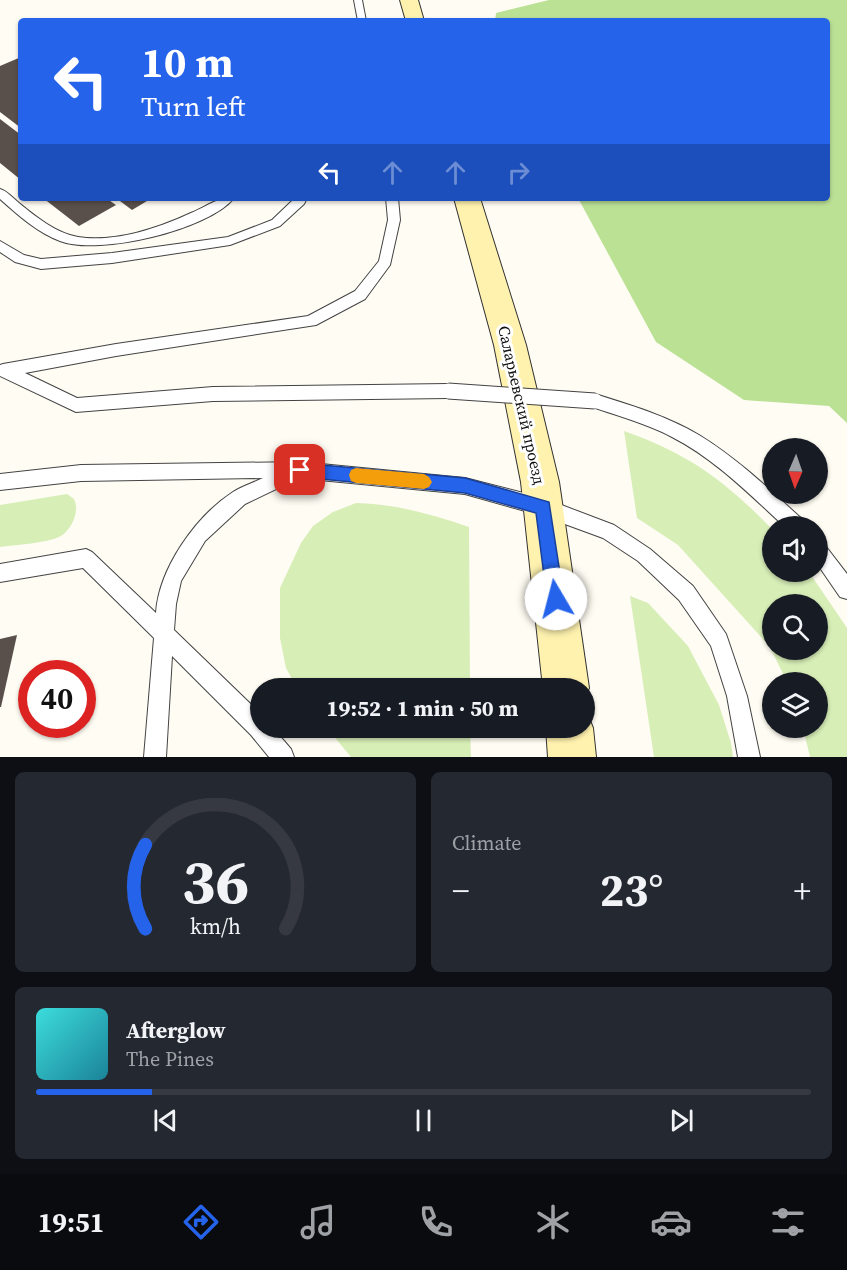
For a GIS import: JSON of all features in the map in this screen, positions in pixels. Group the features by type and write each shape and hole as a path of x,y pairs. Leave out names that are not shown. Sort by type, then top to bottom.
{"street":[{"path":"409,0 414,18"},
{"name":"Саларьевский проезд","path":"468,201 510,345 543,507 565,678"},
{"path":"570,738 572,757"}],"lane":[{"path":"358,0 361,18"},
{"path":"0,193 21,212 65,239 102,243 144,234 189,220 225,201"},
{"path":"0,246 20,259 41,264 198,246 230,241 276,223 298,201"},
{"path":"2,370 116,350 310,321 360,295 385,262 394,220 392,201"},
{"path":"2,370 76,405 213,394 448,391 595,401 630,412 704,447 785,516"},
{"path":"155,757 166,604 173,577 199,535 239,498 300,470"},
{"path":"0,482 81,473 300,470 465,486 543,507 608,531 644,555 686,593 719,641 737,696 749,757"},
{"path":"0,573 86,558 258,727 283,757"},
{"path":"828,564 847,590"}],"green space":[{"path":"549,0 847,0 847,423 829,406 744,400 656,342 580,201 830,201 830,18 495,18 496,13"},
{"path":"624,431 687,459 738,496 762,519 762,582 816,582 824,594 762,594 762,638 678,545 637,518"},
{"path":"67,494 74,499 76,509 74,519 65,533 48,540 0,547 0,505"},
{"path":"356,503 385,505 413,510 469,527 470,678 292,678 286,668 280,638 280,588 301,543 313,526 333,512"},
{"path":"630,596 648,603 688,646 719,705 733,757 654,757"},
{"path":"828,600 847,628 847,757 810,757 805,738 828,738 828,672 782,672 776,660 828,660"},
{"path":"335,738 470,738 471,757 351,757"}],"building":[{"path":"18,58 18,126 0,112 0,66"},
{"path":"0,119 18,133 18,178 0,163"},
{"path":"47,201 110,201 116,205 79,226"},
{"path":"120,201 147,201 132,210"},
{"path":"17,635 1,707 0,707 0,639"}],"slow traffic":[{"path":"356,475 424,482"}],"route":[{"path":"300,470 465,486 543,507 556,599"}]}
